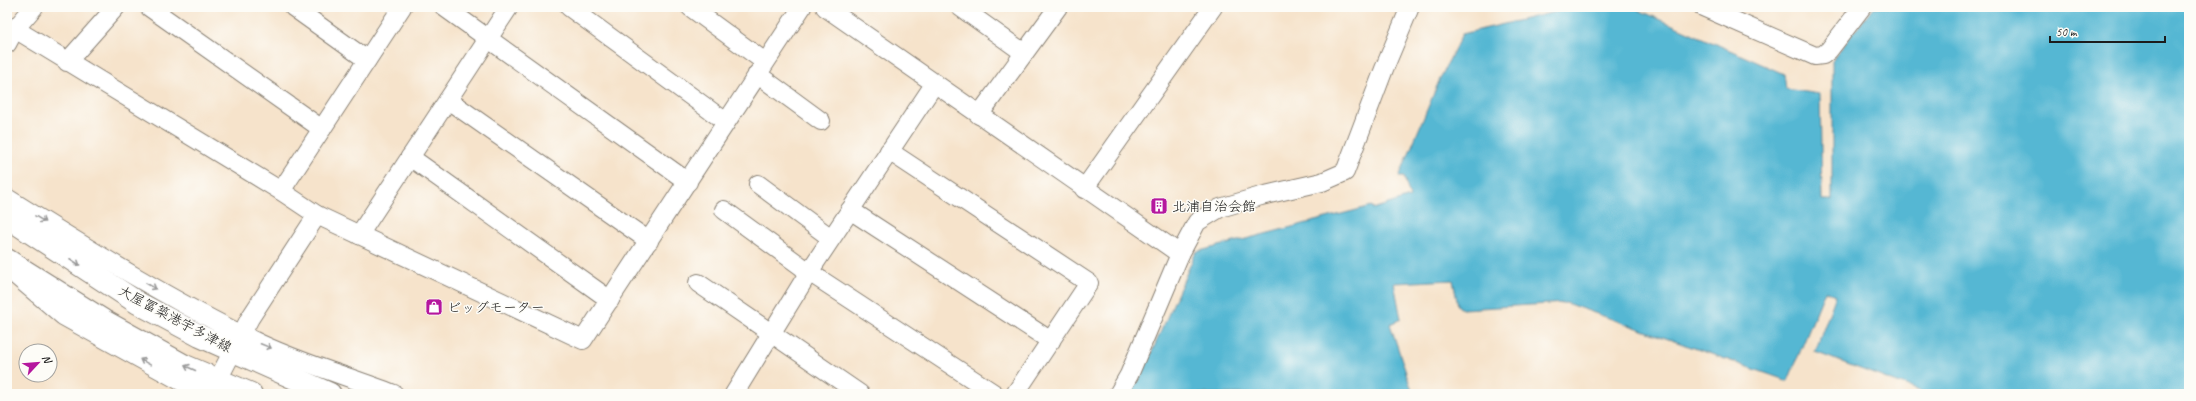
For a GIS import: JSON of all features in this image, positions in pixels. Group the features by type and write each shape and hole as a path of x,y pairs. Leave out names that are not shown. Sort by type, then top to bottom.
{"main road":[{"name":"大屋冨築港宇多津線","path":"7,217 138,303 237,342 330,394"},
{"path":"7,260 104,321 185,366 211,389 251,394"}],"street":[{"path":"34,7 11,37 67,62 281,191 317,215 583,340 802,7"},
{"path":"67,62 116,7"},
{"path":"149,7 322,129"},
{"path":"293,7 368,60"},
{"path":"281,191 402,7"},
{"path":"444,7 688,182"},
{"path":"359,235 490,39 509,7"},
{"path":"569,7 726,122"},
{"path":"690,7 821,121"},
{"path":"825,7 1084,189 1180,254"},
{"path":"960,7 1024,53"},
{"path":"979,115 1058,7"},
{"path":"1084,189 1213,7"},
{"path":"1118,394 1129,375 1180,254 1197,222 1220,208 1261,196 1322,182 1346,172 1384,69 1410,7"},
{"path":"1703,7 1815,56 1823,55 1829,50 1862,7"},
{"path":"734,394 771,333 850,210 935,83"},
{"path":"448,100 649,241"},
{"path":"889,151 1089,283 1015,394"},
{"path":"410,157 610,300"},
{"path":"758,184 832,238"},
{"path":"7,198 110,262 175,300 237,342 262,345 394,394"},
{"path":"724,210 810,272 995,394"},
{"path":"850,210 1050,342"},
{"path":"7,268 62,316 211,389 237,342 317,215"},
{"path":"701,290 771,333 860,394"}],"water":[{"path":"1576,7 1632,7 1784,74 1786,89 1820,94 1822,200 1832,200 1832,60 1874,7 2189,7 2189,394 1927,394 1815,352 1836,295 1825,291 1788,381 1566,303 1462,309 1458,306 1453,280 1394,283 1401,319 1390,324 1413,394 1129,394 1142,374 1196,252 1372,206 1373,209 1410,197 1404,177 1399,177 1439,81 1462,34"}],"place":[{"name":"北浦自治会館","path":"1159,206"},
{"name":"ビッグモーター","path":"434,307"}]}
